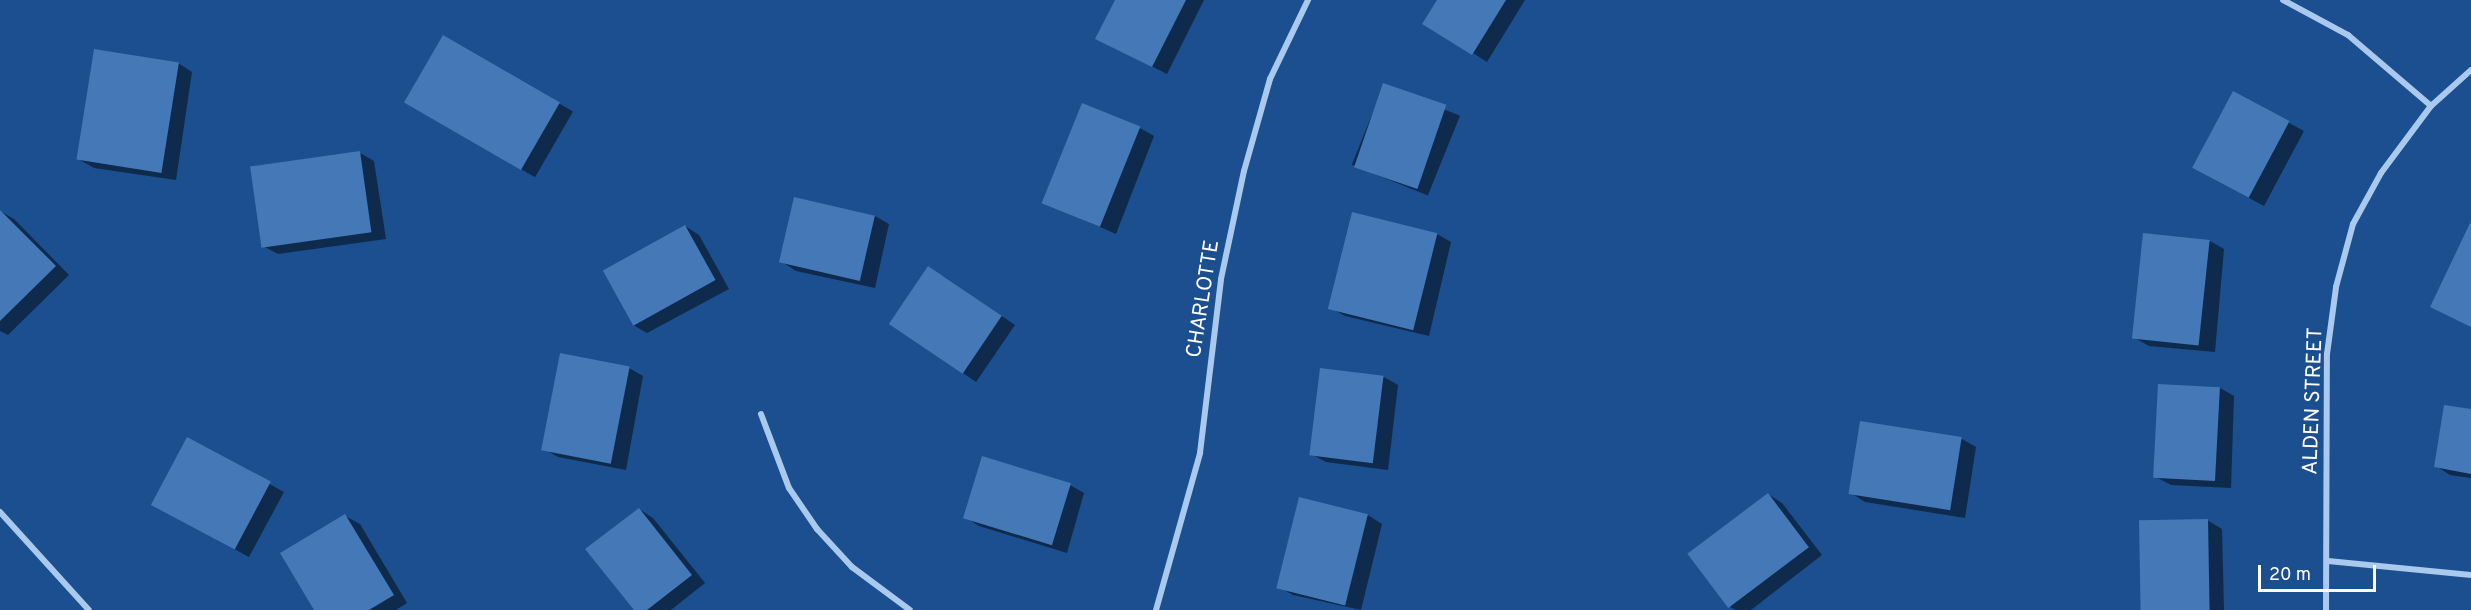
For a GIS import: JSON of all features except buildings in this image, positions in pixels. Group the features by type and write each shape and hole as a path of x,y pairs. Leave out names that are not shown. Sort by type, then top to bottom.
{"street":[{"name":"CHARLOTTE","path":"1156,610 1200,453 1221,279 1244,171 1270,79 1308,0"},
{"path":"2283,0 2348,35 2431,106"},
{"name":"ALDEN STREET","path":"2326,610 2328,561 2327,354 2336,287 2353,224 2381,173 2431,106 2471,70"},
{"path":"761,414 789,488 817,529 852,567 909,610"},
{"path":"0,512 89,610"},
{"path":"2328,561 2471,574"}]}
